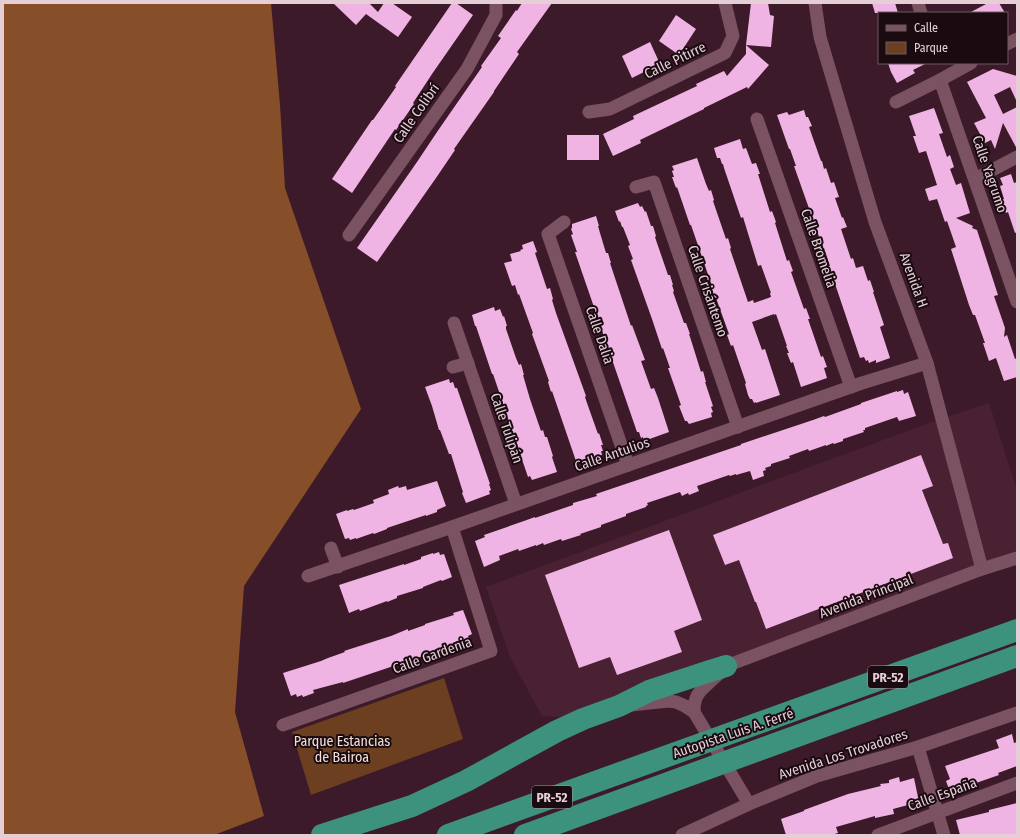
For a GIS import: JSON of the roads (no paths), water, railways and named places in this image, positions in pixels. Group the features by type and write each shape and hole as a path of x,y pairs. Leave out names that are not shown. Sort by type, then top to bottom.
{"highway":[{"name":"Autopista Luis A. Ferré","path":"448,835 1017,630"},
{"name":"Autopista Luis A. Ferré","path":"525,835 1017,656"},
{"path":"322,835 412,806 466,781 557,731 619,706 649,691 726,666"}],"street":[{"name":"Calle Colibrí","path":"349,235 467,69 496,15 496,3"},
{"name":"Calle Pitirre","path":"589,112 610,109 724,53 733,36 725,3"},
{"name":"Avenida H","path":"815,3 820,37 875,222 927,362 982,569"},
{"path":"1008,43 1017,38"},
{"path":"896,102 969,64"},
{"name":"Calle Yagrumo","path":"940,80 1017,302"},
{"name":"Calle Bromelia","path":"757,119 851,388"},
{"path":"975,179 1017,157"},
{"name":"Calle Crisántemo","path":"636,188 654,182 738,427"},
{"name":"Calle Dalia","path":"564,222 548,234 628,465"},
{"name":"Calle Tulipán","path":"454,323 516,504"},
{"name":"Calle Antulios","path":"308,576 927,362"},
{"path":"453,367 468,363"},
{"name":"Calle Gardenia","path":"283,725 491,651 452,527"},
{"path":"331,548 338,566"},
{"name":"Avenida Principal","path":"726,666 982,569 1017,558"},
{"path":"694,712 697,696 702,688 712,681 726,666"},
{"path":"619,706 676,702 694,712 749,804"},
{"name":"Avenida Los Trovadores","path":"682,835 749,804 817,776 918,747 1017,713"},
{"path":"918,747 944,835"},
{"name":"Calle España","path":"878,835 1017,784"}],"park label":[{"name":"Parque Estancias de Bairoa","path":"342,750"}]}
